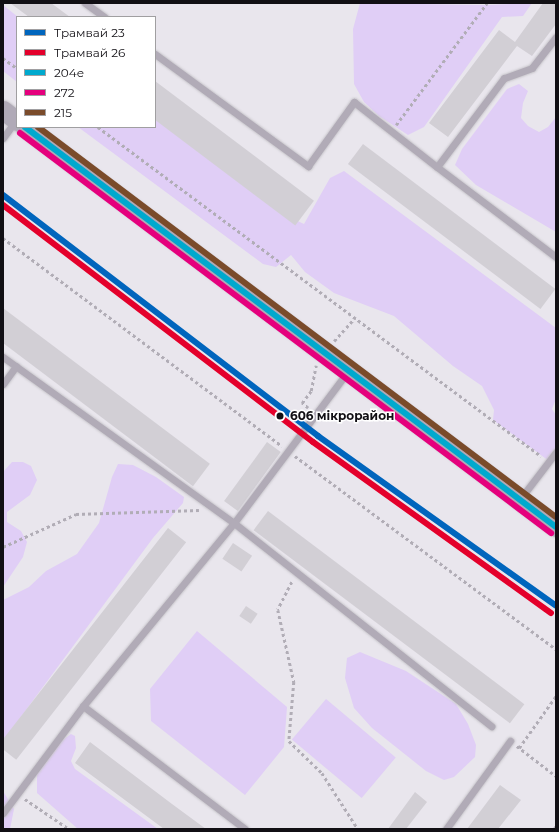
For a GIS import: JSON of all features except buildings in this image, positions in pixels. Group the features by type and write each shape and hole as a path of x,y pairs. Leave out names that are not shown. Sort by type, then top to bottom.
{"main road":[{"path":"26,128 556,527"}],"lane":[{"path":"85,3 103,16"},
{"path":"436,167 504,78 532,68 556,37"},
{"path":"156,55 308,166 354,102 436,167 556,257"},
{"path":"3,138 15,120"},
{"path":"3,357 234,523 491,726"},
{"path":"3,384 16,366"},
{"path":"3,813 84,706 234,523 348,370"},
{"path":"520,499 556,452"},
{"path":"84,706 245,829"},
{"path":"446,829 510,741"}],"path":[{"path":"391,132 487,3"},
{"path":"3,58 16,67"},
{"path":"99,128 549,461"},
{"path":"334,341 356,318"},
{"path":"315,415 302,403 311,391 318,359"},
{"path":"3,547 76,514 216,510"},
{"path":"296,572 278,610 294,682 289,741 322,773 358,829"},
{"path":"520,748 556,696"},
{"path":"510,741 556,776"},
{"path":"18,795 65,828 69,829"}],"shaded area":[{"path":"360,3 486,5 532,3 523,16 502,17 424,127 408,135 379,116 364,102 354,84 353,29"},
{"path":"3,5 17,16 16,81 3,71"},
{"path":"519,84 528,91 523,103 521,118 528,126 539,132 548,127 556,117 556,232 476,185 455,165 462,149 507,89"},
{"path":"156,120 285,215 304,224 330,178 344,171 556,328 556,399 552,409 556,415 556,447 549,461 493,420 494,410 482,386 453,366 394,316 334,293 305,272 291,255 276,267 263,264 79,128 156,128"},
{"path":"12,462 23,462 31,466 37,480 30,495 7,512 7,522 21,531 27,542 23,557 3,587 3,472"},
{"path":"118,464 133,465 156,477 184,497 183,503 153,538 3,741 3,600 29,587 46,571 77,554 99,523 112,477"},
{"path":"197,631 287,707 284,747 245,795 151,721 150,689"},
{"path":"360,652 406,671 456,704 468,724 476,745 475,757 454,777 444,780 426,771 372,728 354,708 345,678 347,658"},
{"path":"326,699 396,757 362,798 292,740"},
{"path":"71,734 75,736 76,748 71,761 75,769 158,829 78,829 37,793 37,773 60,742"},
{"path":"3,791 14,809 10,829 3,829"}],"tram line":[{"name":"23","path":"3,195 318,436 556,606"},
{"name":"26","path":"3,205 313,442 551,613"}],"transit line":[{"name":"204е","path":"26,128 556,527"},
{"name":"215","path":"39,128 556,517"},
{"name":"272","path":"20,133 551,533"}],"place":[{"name":"606 мікрорайон","path":"280,416"}]}
